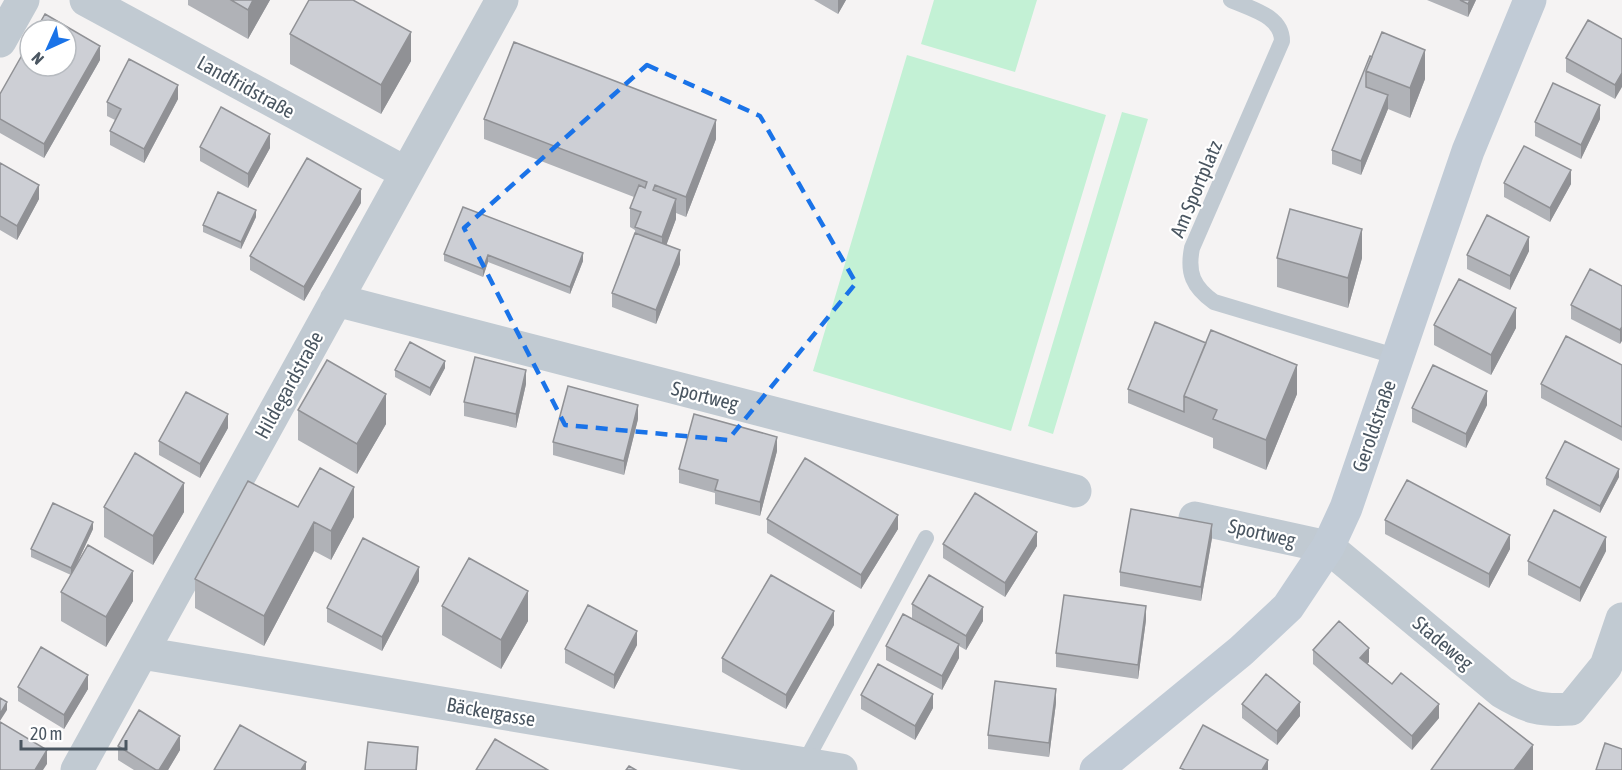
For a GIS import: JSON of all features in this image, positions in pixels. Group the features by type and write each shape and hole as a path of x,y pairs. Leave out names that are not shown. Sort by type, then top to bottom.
{"street":[{"path":"0,41 23,0"},
{"name":"Landfridstraße","path":"86,0 406,174"},
{"name":"Hildegardstraße","path":"77,770 502,0"},
{"name":"Geroldstraße","path":"1096,770 1241,651 1288,607 1328,548 1346,508 1468,152 1530,0"},
{"name":"Sportweg","path":"336,300 1075,491"},
{"name":"Sportweg","path":"1196,518 1328,548"},
{"name":"Stadeweg","path":"1328,548 1502,693 1525,706 1544,711 1571,709 1606,666 1622,619"},
{"name":"Bäckergasse","path":"142,653 841,770"}],"lane":[{"name":"Am Sportplatz","path":"1231,0 1267,16 1278,25 1282,33 1282,41 1192,248 1190,263 1192,280 1201,292 1214,302 1398,357"},
{"path":"804,764 926,538"}],"highlighted area":[{"path":"647,65 760,116 856,283 728,440 565,425 464,228"}],"green space":[{"path":"934,0 1037,0 1015,72 921,44"},
{"path":"907,55 1106,115 1011,431 813,371"},
{"path":"1122,112 1148,119 1053,434 1028,426"}],"building":[{"path":"231,0 253,0 248,10"},
{"path":"309,0 353,0 411,32 381,85 290,34"},
{"path":"1588,20 1622,39 1622,73 1615,85 1566,58"},
{"path":"1382,32 1425,50 1410,88 1366,71"},
{"path":"78,33 100,46 44,144 0,119 0,94 18,62 18,78 78,78"},
{"path":"514,42 716,120 686,197 655,185 653,190 676,199 662,237 635,227 641,212 630,208 639,185 645,188 647,182 484,119"},
{"path":"1370,56 1372,57 1366,71 1366,87 1388,95 1361,161 1332,150"},
{"path":"129,59 178,85 144,149 110,131 121,109 107,102"},
{"path":"1553,83 1600,105 1581,145 1535,122"},
{"path":"221,107 270,134 248,174 200,147"},
{"path":"1524,146 1571,170 1550,208 1504,183"},
{"path":"307,158 361,189 304,287 250,256"},
{"path":"0,163 39,185 17,226 0,216"},
{"path":"218,192 256,210 241,242 203,225"},
{"path":"463,207 583,253 570,287 488,255 483,269 444,254"},
{"path":"1290,209 1362,229 1348,278 1277,258"},
{"path":"1487,215 1529,237 1510,276 1467,255"},
{"path":"635,233 680,250 656,310 612,293"},
{"path":"1590,269 1622,286 1622,327 1620,330 1571,305"},
{"path":"1459,279 1516,308 1491,355 1434,325"},
{"path":"1155,322 1206,343 1184,396 1184,412 1128,389"},
{"path":"1211,330 1297,365 1266,440 1213,419 1217,410 1184,396"},
{"path":"1566,336 1622,365 1622,427 1541,384"},
{"path":"410,342 445,361 430,388 395,370"},
{"path":"475,357 526,370 516,414 464,402"},
{"path":"327,360 386,394 357,444 298,410"},
{"path":"1433,365 1487,391 1466,434 1412,408"},
{"path":"568,386 638,405 624,461 553,442"},
{"path":"186,392 228,414 200,464 159,441"},
{"path":"694,414 777,437 760,502 715,490 718,480 679,469"},
{"path":"1565,441 1619,469 1600,506 1546,478"},
{"path":"135,453 184,483 153,536 104,507"},
{"path":"805,458 898,515 861,575 767,519"},
{"path":"320,468 354,487 331,531 314,522 264,616 195,579 248,481 298,507"},
{"path":"1407,480 1510,535 1489,574 1385,520"},
{"path":"975,493 1037,532 1005,583 943,544"},
{"path":"53,503 93,522 71,568 31,549"},
{"path":"1131,509 1212,524 1201,587 1120,572"},
{"path":"1554,510 1606,537 1580,588 1528,561"},
{"path":"363,538 419,567 382,637 327,608"},
{"path":"88,545 133,571 106,617 61,592"},
{"path":"469,558 528,591 501,640 442,606"},
{"path":"771,575 834,611 786,695 722,658"},
{"path":"929,575 983,607 966,636 912,604"},
{"path":"1064,595 1146,606 1138,665 1056,653"},
{"path":"588,605 637,631 614,675 565,649"},
{"path":"903,614 959,644 942,676 886,646"},
{"path":"1339,621 1369,648 1360,658 1392,684 1401,673 1439,704 1412,736 1313,650"},
{"path":"41,647 88,675 64,715 18,687"},
{"path":"878,664 933,694 915,726 861,695"},
{"path":"1266,674 1300,702 1277,731 1242,704"},
{"path":"995,681 1056,689 1049,743 988,735"},
{"path":"0,698 7,702 0,714"},
{"path":"1479,703 1533,745 1514,770 1431,770"},
{"path":"139,710 180,736 159,770 118,746"},
{"path":"0,722 47,750 35,770 0,770"},
{"path":"240,725 306,762 301,770 214,770"},
{"path":"1203,725 1268,760 1262,770 1185,770 1180,768"},
{"path":"495,739 548,770 476,770"},
{"path":"368,742 418,747 416,770 365,770"},
{"path":"1605,743 1622,749 1622,770 1596,770"}]}
